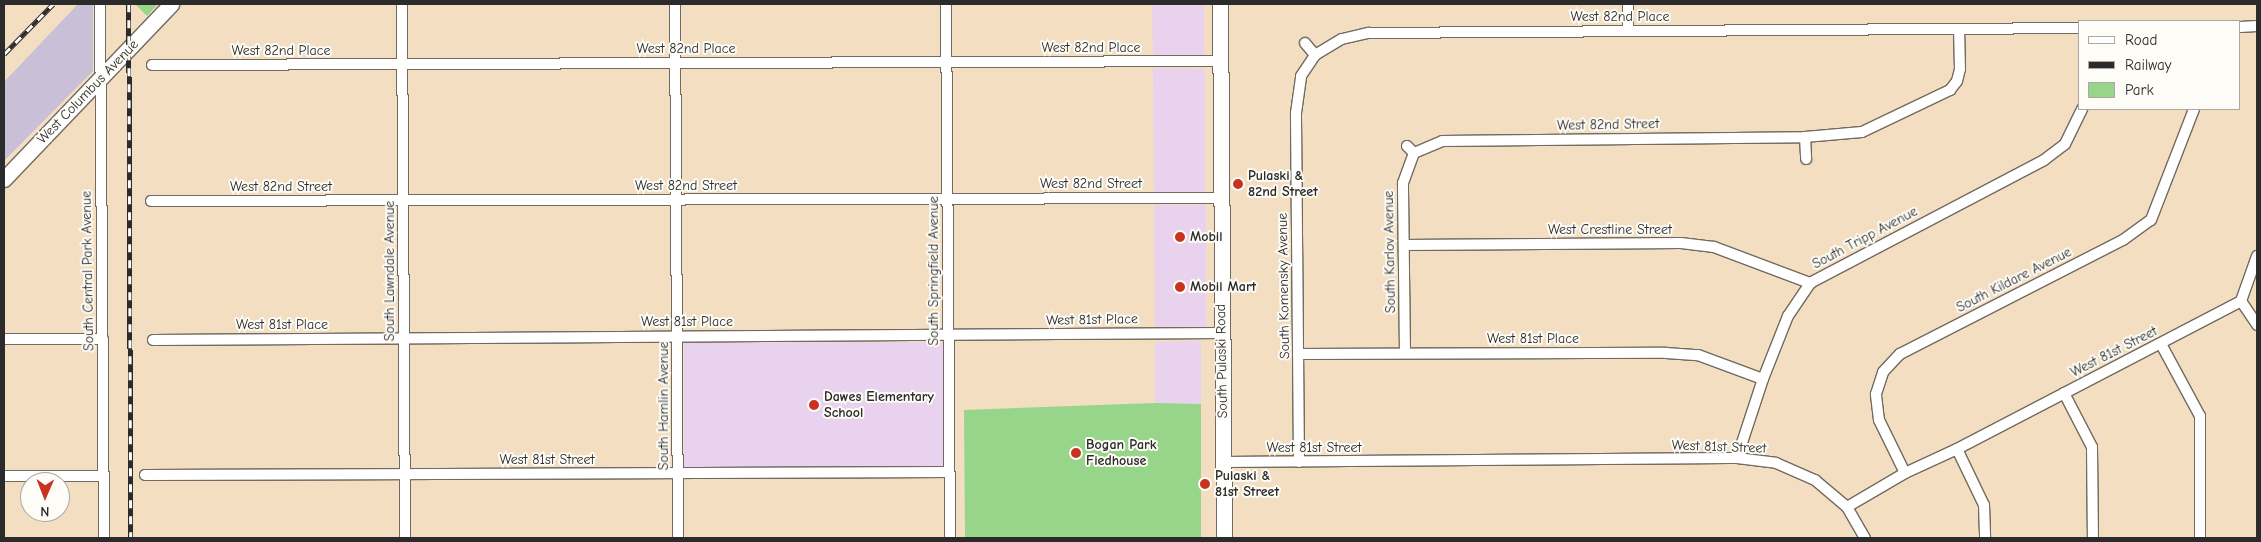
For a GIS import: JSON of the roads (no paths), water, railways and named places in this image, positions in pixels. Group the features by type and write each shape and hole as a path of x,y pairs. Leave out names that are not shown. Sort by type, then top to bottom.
{"main road":[{"name":"West Columbus Avenue","path":"4,178 171,4"},
{"name":"South Pulaski Road","path":"1220,4 1224,538"}],"street":[{"name":"South Central Park Avenue","path":"100,4 104,538"},
{"name":"South Lawndale Avenue","path":"402,4 405,538"},
{"name":"South Hamlin Avenue","path":"675,4 678,538"},
{"name":"South Springfield Avenue","path":"946,4 950,538"},
{"path":"1628,4 1628,30"},
{"path":"2241,27 2257,26"},
{"name":"West 82nd Place","path":"1315,55 1342,39 1369,33 2078,28"},
{"name":"West 82nd Street","path":"1411,150 1442,141 1805,137 1862,132 1950,90 1957,81 1960,69 1959,29"},
{"path":"1305,43 1315,55"},
{"name":"South Komensky Avenue","path":"1299,462 1296,113 1301,76 1315,55"},
{"name":"West 82nd Place","path":"152,65 1220,61"},
{"name":"South Tripp Avenue","path":"1737,458 1763,379 1788,316 1810,283 2044,160 2064,144 2081,110"},
{"name":"South Kildare Avenue","path":"1905,473 1878,420 1876,394 1883,372 1900,354 2123,240 2151,220 2194,110"},
{"path":"1805,137 1806,159"},
{"name":"South Karlov Avenue","path":"1405,353 1403,183 1411,150"},
{"name":"West 82nd Street","path":"151,201 1221,198"},
{"name":"West Crestline Street","path":"1404,245 1682,244 1714,247 1810,283"},
{"path":"2257,256 2241,301 2257,324"},
{"name":"West 81st Street","path":"1224,462 1737,458 1776,463 1797,470 1847,507 1905,473 1957,449 2241,301"},
{"name":"West 81st Place","path":"153,340 1222,333"},
{"path":"4,339 103,339"},
{"path":"2161,344 2200,416 2200,538"},
{"name":"West 81st Place","path":"1298,354 1666,352 1698,355 1763,379"},
{"path":"2064,393 2092,448 2093,538"},
{"path":"1957,449 1984,505 1985,538"},
{"name":"West 81st Street","path":"145,475 949,472"},
{"path":"4,476 104,476"},
{"path":"1847,507 1865,538"}],"railway":[{"path":"4,54 53,4"},
{"path":"129,4 131,538"}],"place":[{"name":"Pulaski & 82nd Street","path":"1238,184"},
{"name":"Mobil","path":"1180,237"},
{"name":"Mobil Mart","path":"1180,287"},
{"name":"Dawes Elementary School","path":"814,405"},
{"name":"Bogan Park Fiedhouse","path":"1076,453"},
{"name":"Pulaski & 81st Street","path":"1205,484"}]}
